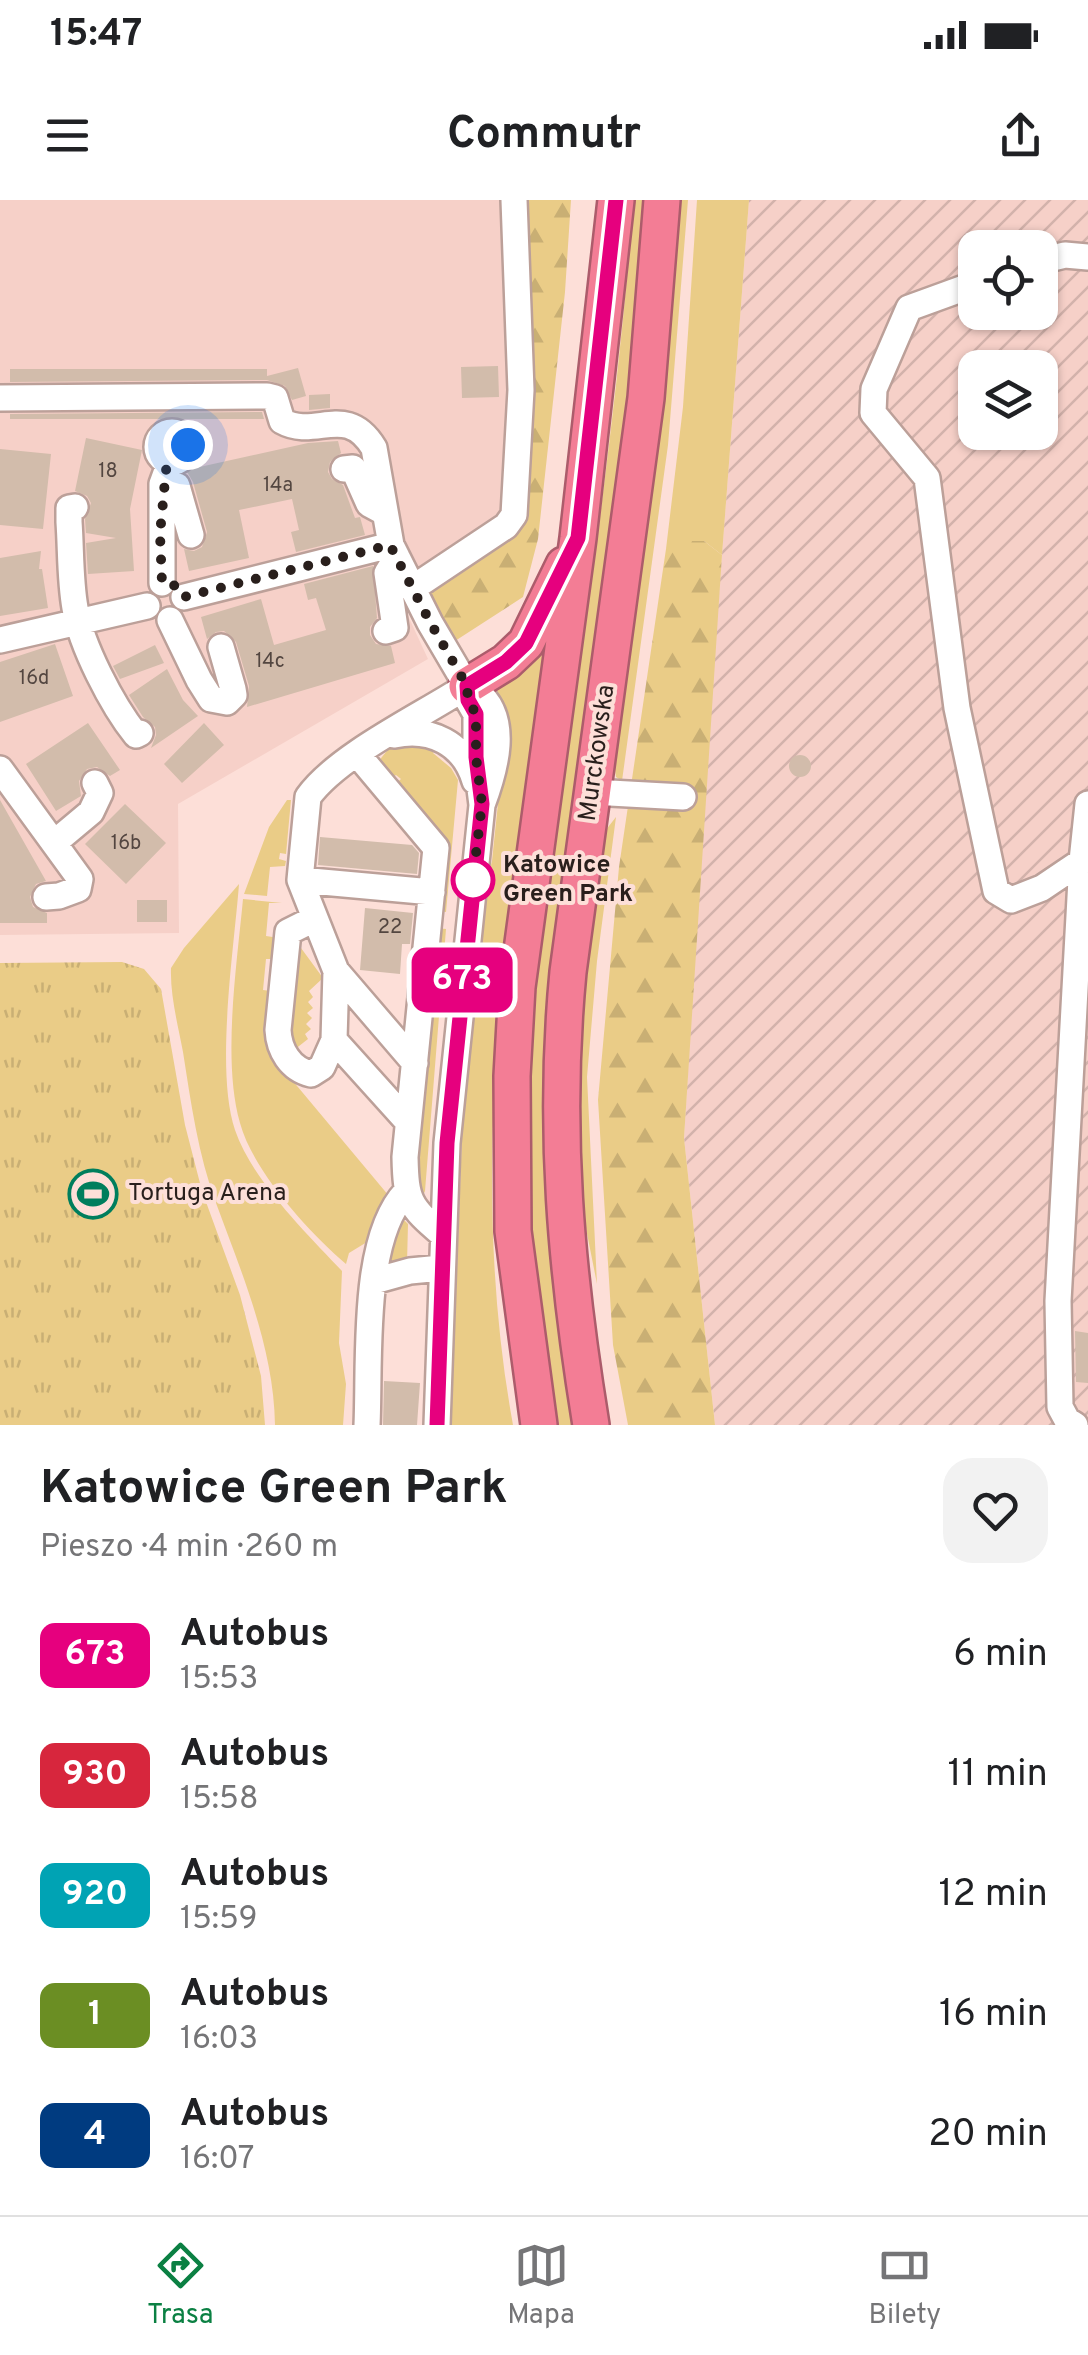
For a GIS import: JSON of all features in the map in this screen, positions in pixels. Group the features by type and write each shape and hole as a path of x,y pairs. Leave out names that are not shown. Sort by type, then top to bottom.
{"highway":[{"name":"Murckowska","path":"539,1425 513,1231 512,1076 517,986 578,538 616,200"},
{"name":"Murckowska","path":"591,1425 574,1322 559,1109 568,972 646,398 662,200"},
{"path":"467,686 506,662 526,643 578,538"}],"street":[{"path":"414,588 506,526 514,516 521,390 514,200"},
{"path":"1058,257 1088,257"},
{"path":"958,290 909,308 874,389 873,413 927,478 957,708 996,890 1012,900 1042,888 1082,861"},
{"path":"162,583 166,473 186,454 188,445 183,437 170,433 163,396"},
{"path":"0,398 267,396 275,398 282,421 292,426 354,426 374,448 382,511 394,551 467,686 468,700 476,714 482,804 449,1123 438,1425"},
{"path":"344,470 353,468 369,504 382,511"},
{"path":"166,473 178,486 191,535"},
{"path":"75,507 69,508 69,522 78,621 127,723 136,735 140,734"},
{"path":"184,597 394,551"},
{"path":"386,632 395,628 386,573 394,551"},
{"path":"162,583 177,586 184,597 183,611 170,620 158,620 147,606 151,588 162,583"},
{"path":"17,643 78,621 147,606"},
{"path":"170,620 198,680 212,699 227,702 234,695 221,648"},
{"path":"415,1063 336,970 314,919 300,880 308,797 316,786 358,754 467,686"},
{"path":"388,736 415,730 450,744 472,770 482,804"},
{"path":"358,754 436,848 408,1122 406,1192 418,1213 442,1234"},
{"path":"0,768 80,879 78,888 71,893 46,897"},
{"path":"54,843 99,819 100,793 95,783"},
{"path":"592,792 682,797"},
{"path":"1076,1425 1066,1420 1060,1406 1058,1301 1088,804"},
{"path":"300,880 432,892"},
{"path":"314,919 288,932 279,1045 301,1071 311,1074 322,1067 334,1040 336,970"},
{"path":"334,1040 408,1122"},
{"path":"366,1425 380,1234 393,1205 406,1192"},
{"path":"374,1281 410,1270 441,1268"}],"shaded area":[{"path":"0,200 565,200 506,514 410,575 403,605 428,659 178,804 179,933 0,935"},
{"path":"749,200 1088,200 1088,1425 715,1425 684,1138 709,725"}],"green space":[{"path":"527,200 571,200 538,539 523,597 455,641 422,595 520,524"},
{"path":"633,200 646,200 631,373 546,1048 549,1237 574,1425 559,1425 542,1319 531,1211 531,1045 546,904 613,412"},
{"path":"680,200 688,200 668,445 622,781 616,777 614,764 665,374"},
{"path":"697,200 749,200 722,555 704,541 666,549 683,407"},
{"path":"676,541 704,541 722,555 684,1138 715,1425 628,1425 613,1345 598,1100 619,867 666,549"},
{"path":"549,637 517,848 501,992 492,1136 495,1281 513,1425 451,1425 463,1110 477,922 492,861 504,746 488,691"},
{"path":"393,743 437,747 433,753 451,768 458,780 446,912 439,911 443,856 392,787 401,779 396,775 387,781 378,762"},
{"path":"287,800 291,800 286,854 280,853 279,859 286,861 285,866 270,867 267,896 244,894 269,827"},
{"path":"616,817 587,1077 597,1284 579,1193 578,1113 586,977 605,831"},
{"path":"239,884 226,1043 229,1105 235,1130 254,1168 281,1205 342,1271 339,1343 346,1384 343,1425 275,1425 263,1340 210,1185 196,1128 171,968"},
{"path":"243,899 282,903 269,903 266,936 279,938 277,959 266,959 263,990 271,991 267,1050 389,1196 367,1242 349,1253 346,1264 299,1218 269,1180 240,1123 231,1042"},
{"path":"437,928 446,929 425,1191 420,1202 414,1189"},
{"path":"297,948 301,948 323,978 309,991 313,997 308,1002 313,1008 307,1013 312,1018 306,1024 311,1029 305,1034 308,1039 294,1050 286,1042"},
{"name":"Tortuga Arena","path":"122,962 144,969 161,989 185,1125 202,1191 240,1295 261,1376 265,1425 0,1425 0,963"},
{"path":"398,1214 408,1224 407,1263 387,1270"}],"building":[{"path":"498,366 499,397 462,398 461,367"},
{"path":"298,368 306,396 292,400 285,386 267,380 10,382 10,369 267,369 267,376"},
{"path":"330,394 330,408 309,410 309,395"},
{"path":"262,412 264,419 10,419 10,414"},
{"path":"86,438 142,450 130,509 134,571 88,574 86,543 116,538 86,533 85,519 91,503 87,496 75,491"},
{"path":"338,441 341,453 330,462 328,472 343,485 365,535 296,552 291,532 299,530 292,499 239,510 249,558 189,571 184,549 194,551 202,547 207,532 186,470 308,443"},
{"path":"0,449 51,454 43,529 0,525"},
{"path":"41,551 39,569 48,608 0,616 0,558"},
{"path":"373,566 377,618 370,627 370,635 376,644 391,646 395,663 247,707 249,686 236,642 224,631 207,639 201,617 261,599 274,645 326,630 316,598 308,600 304,584"},
{"path":"55,644 73,696 0,722 0,662"},
{"path":"155,645 164,663 120,679 113,666"},
{"path":"167,669 183,700 198,716 151,748 155,727 143,717 129,695"},
{"path":"88,723 120,770 110,776 97,767 87,769 79,781 81,796 56,811 26,764"},
{"path":"204,723 224,745 182,783 164,764"},
{"path":"800,755 808,758 808,774 800,777 792,774 789,766 792,758"},
{"path":"0,800 46,881 36,884 30,897 33,907 47,913 47,923 0,923"},
{"path":"125,804 166,843 126,884 85,844"},
{"path":"320,837 412,845 419,853 417,874 318,865"},
{"path":"137,900 167,900 167,922 137,922"},
{"path":"365,908 413,913 410,944 402,944 400,974 360,970"},
{"path":"1075,1331 1088,1333 1088,1383 1076,1382"},
{"path":"384,1381 420,1383 417,1425 383,1425"}],"bus line":[{"name":"673","path":"437,1425 447,1143 482,804 476,714 468,700 467,686 506,662 526,643 578,538 616,200"}],"place":[{"name":"Katowice Green Park","path":"473,880"},
{"name":"Tortuga Arena","path":"93,1194"}],"route":[{"path":"188,445 186,454 179,461 170,462 166,470 160,534 162,583 177,586 184,597 390,545 467,686 468,700 476,714 482,804 471,895 473,880"}]}
